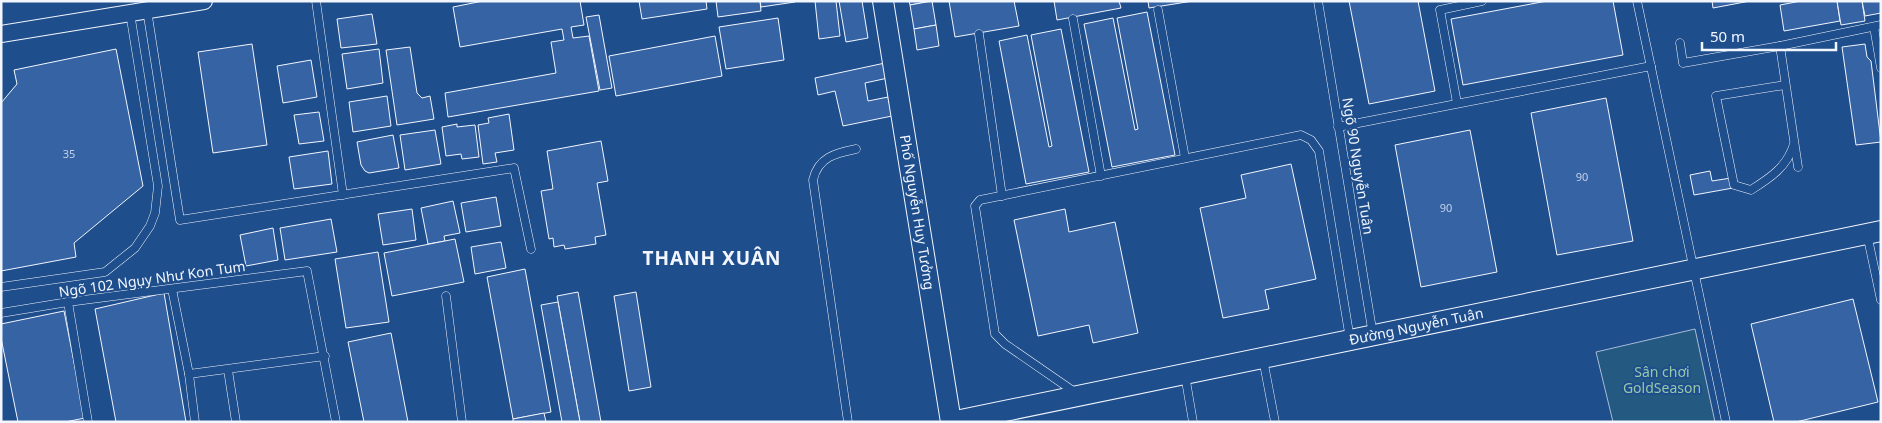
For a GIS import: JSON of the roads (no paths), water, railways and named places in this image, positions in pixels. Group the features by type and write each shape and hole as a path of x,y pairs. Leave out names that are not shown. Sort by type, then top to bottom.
{"street":[{"path":"1,34 204,1"},
{"name":"Phố Nguyễn Huy Tưởng","path":"883,1 951,422"},
{"name":"Đường Nguyễn Tuân","path":"951,422 1874,232"}],"lane":[{"path":"316,1 343,195"},
{"name":"Ngõ 90 Nguyễn Tuân","path":"1318,1 1374,335"},
{"path":"1438,1 1457,103"},
{"path":"1440,10 1482,1"},
{"path":"1637,1 1726,422"},
{"path":"147,10 180,220 514,168 531,249"},
{"path":"1158,10 1185,158"},
{"path":"1,287 105,272 135,248 150,226 158,198 158,186 130,13"},
{"path":"1073,19 1101,176"},
{"path":"1680,43 1683,63 1877,26 1881,68"},
{"path":"979,34 1002,196"},
{"path":"1780,46 1798,168"},
{"path":"1338,127 1651,66"},
{"path":"1785,85 1716,96 1734,185 1751,190 1773,176 1790,157 1794,144"},
{"path":"1079,395 1005,344 995,334 975,206 980,200 1302,134 1311,140 1319,151 1350,340"},
{"path":"848,422 813,180 818,167 831,154 856,149"},
{"path":"1874,232 1881,300"},
{"name":"Ngõ 102 Ngụy Như Kon Tum","path":"1,313 68,302 307,271 325,356"},
{"path":"172,289 189,374 195,422"},
{"path":"446,296 462,422"},
{"path":"68,302 88,422"},
{"path":"189,374 325,356 336,422"},
{"path":"1263,358 1275,422"},
{"path":"228,370 236,422"},
{"path":"1184,374 1193,422"}],"district":[{"name":"THANH XUÂN","path":"712,258"}],"park label":[{"name":"Sân chơi GoldSeason","path":"1662,380"}]}
